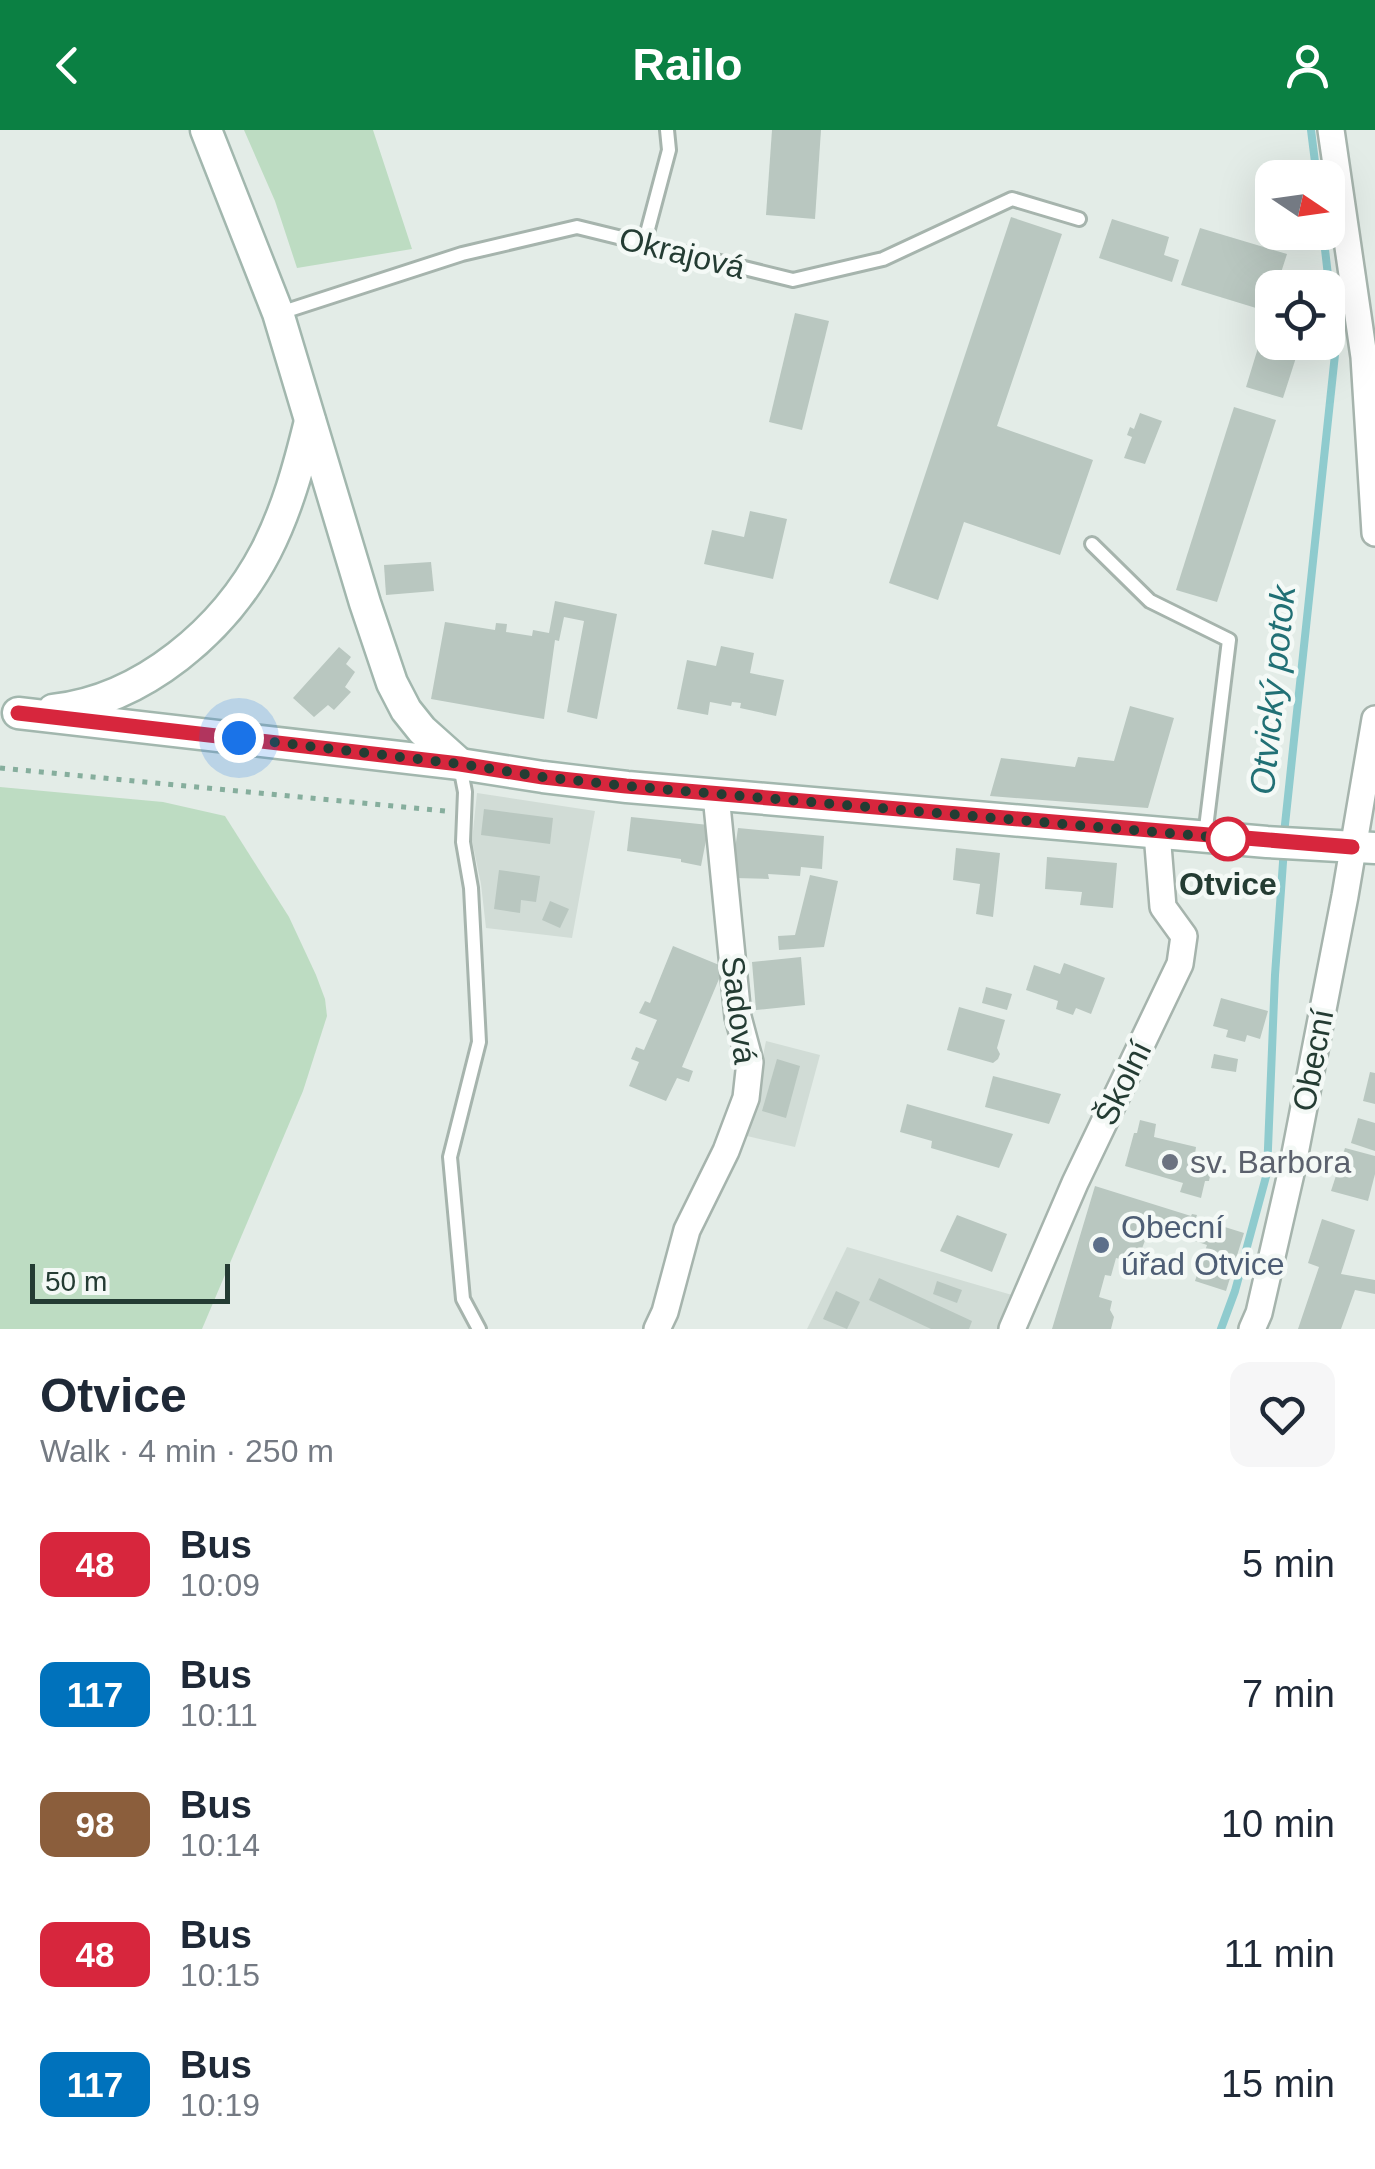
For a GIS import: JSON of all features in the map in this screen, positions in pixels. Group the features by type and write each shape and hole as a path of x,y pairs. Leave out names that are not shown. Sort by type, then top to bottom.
{"main road":[{"path":"206,130 278,313 392,683 422,730 460,764"},
{"path":"9,712 71,708 110,695 147,678 178,657 209,628 239,594 284,513 311,418"},
{"path":"9,712 716,795 1364,848"}],"street":[{"path":"1331,130 1364,357 1375,533"},
{"name":"Obecní","path":"1252,1329 1292,1169 1345,896 1364,848 1375,719"},
{"name":"Sadová","path":"657,1329 687,1230 726,1152 746,1098 750,1062 738,1018 716,795"},
{"name":"Školní","path":"1012,1329 1075,1183 1180,964 1184,936 1163,907 1157,832"}],"lane":[{"path":"644,244 669,150 667,130"},
{"name":"Okrajová","path":"278,313 462,254 577,228 793,280 883,259 1012,199 1078,219"},
{"path":"1092,544 1150,600 1229,640 1205,836"},
{"path":"460,764 480,1042 450,1157 463,1299 479,1329"}],"path":[{"path":"0,768 464,812"}],"shaded area":[{"path":"477,793 595,811 572,938 486,928 472,841"},
{"path":"766,1041 820,1055 795,1147 747,1136"},
{"path":"847,1247 1012,1295 998,1329 807,1329"}],"green space":[{"path":"244,130 373,130 412,249 297,268 275,201"},
{"path":"0,787 163,802 225,816 289,917 325,999 327,1016 303,1091 202,1329 0,1329"}],"building":[{"path":"772,130 821,130 815,219 766,215"},
{"path":"1011,217 1062,234 997,426 1093,460 1060,555 964,522 938,600 889,583"},
{"path":"1112,219 1169,237 1164,255 1179,260 1172,282 1099,258"},
{"path":"1200,228 1255,244 1255,250 1287,254 1282,270 1255,270 1255,308 1181,285"},
{"path":"795,313 829,321 802,430 769,422"},
{"path":"1255,358 1295,360 1283,398 1246,387"},
{"path":"1234,407 1276,420 1217,602 1176,590"},
{"path":"1140,413 1162,421 1145,464 1124,458 1132,437 1127,435"},
{"path":"750,511 787,519 773,579 704,564 712,530 744,537"},
{"path":"431,562 434,591 386,595 384,565"},
{"path":"555,601 617,614 597,719 567,712 584,621 564,617 559,641 555,640 544,719 431,699 445,622 495,630 496,623 507,624 506,632 532,636 533,630 549,633"},
{"path":"721,646 754,653 750,673 784,680 776,716 740,708 741,703 732,702 731,706 710,702 708,715 677,709 687,660 716,666"},
{"path":"339,647 351,657 346,664 355,672 345,687 351,692 334,710 328,705 314,717 293,698"},
{"path":"1130,706 1174,718 1148,808 990,796 1001,758 1075,767 1078,757 1114,761"},
{"path":"484,809 553,818 550,844 481,835"},
{"path":"631,817 709,825 701,866 627,851"},
{"path":"738,828 824,836 822,869 801,867 800,876 735,878"},
{"path":"956,848 1000,853 993,917 976,914 980,884 953,880"},
{"path":"1047,857 1117,863 1113,908 1080,905 1082,892 1045,889"},
{"path":"499,870 540,876 536,902 521,900 520,913 494,909"},
{"path":"810,875 838,881 824,947 779,950 778,936 795,935"},
{"path":"550,901 569,909 560,928 542,920"},
{"path":"673,946 724,967 682,1067 693,1071 689,1082 677,1078 666,1101 629,1086 639,1062 631,1059 636,1047 644,1050 657,1020 639,1013 645,1001 650,1003"},
{"path":"801,957 805,1005 756,1010 752,962"},
{"path":"1064,963 1105,978 1091,1014 1076,1008 1073,1015 1056,1009 1058,1001 1026,990 1034,965 1060,974"},
{"path":"986,987 1012,994 1007,1010 982,1003"},
{"path":"1221,998 1268,1011 1260,1039 1247,1035 1245,1042 1226,1037 1228,1030 1213,1026"},
{"path":"959,1007 1005,1020 997,1048 1000,1054 993,1063 947,1050"},
{"path":"1214,1054 1238,1059 1236,1072 1211,1068"},
{"path":"777,1059 800,1066 786,1118 762,1111"},
{"path":"1370,1072 1375,1073 1375,1104 1363,1101"},
{"path":"993,1076 1061,1094 1049,1124 985,1107"},
{"path":"907,1104 1013,1134 999,1168 931,1148 932,1141 900,1132"},
{"path":"1358,1118 1375,1123 1375,1151 1351,1143"},
{"name":"sv. Barbora","path":"1140,1120 1156,1124 1154,1137 1196,1147 1195,1154 1214,1158 1201,1198 1180,1192 1183,1183 1125,1166"},
{"path":"1345,1148 1375,1156 1368,1201 1331,1191"},
{"path":"1095,1186 1197,1215 1196,1218 1244,1233 1226,1291 1195,1281 1207,1245 1180,1236 1182,1229 1143,1216 1138,1232 1147,1235 1140,1254 1133,1252 1130,1261 1116,1258 1111,1276 1105,1275 1099,1297 1112,1301 1111,1329 1052,1329"},
{"path":"957,1215 1007,1234 992,1272 940,1251"},
{"path":"1322,1219 1355,1230 1341,1274 1375,1280 1375,1294 1355,1290 1341,1329 1298,1329 1319,1267 1308,1263"},
{"path":"879,1278 972,1321 969,1329 931,1329 869,1300"},
{"path":"937,1281 962,1290 957,1303 933,1294"},
{"path":"836,1291 860,1302 847,1329 823,1319"}],"waterway":[{"name":"Otvický potok","path":"1311,130 1315,160"},
{"name":"Otvický potok","path":"1284,834 1336,345 1325,250"},
{"name":"Otvický potok","path":"1221,1329 1267,1173 1284,848"}],"bus line":[{"name":"48","path":"18,713 626,786 1352,847"}],"place":[{"name":"Otvice","path":"1228,839"},
{"name":"sv. Barbora","path":"1170,1162"},
{"name":"Obecní úřad Otvice","path":"1101,1245"}],"route":[{"path":"239,738 626,786 1236,839 1228,839"}]}
